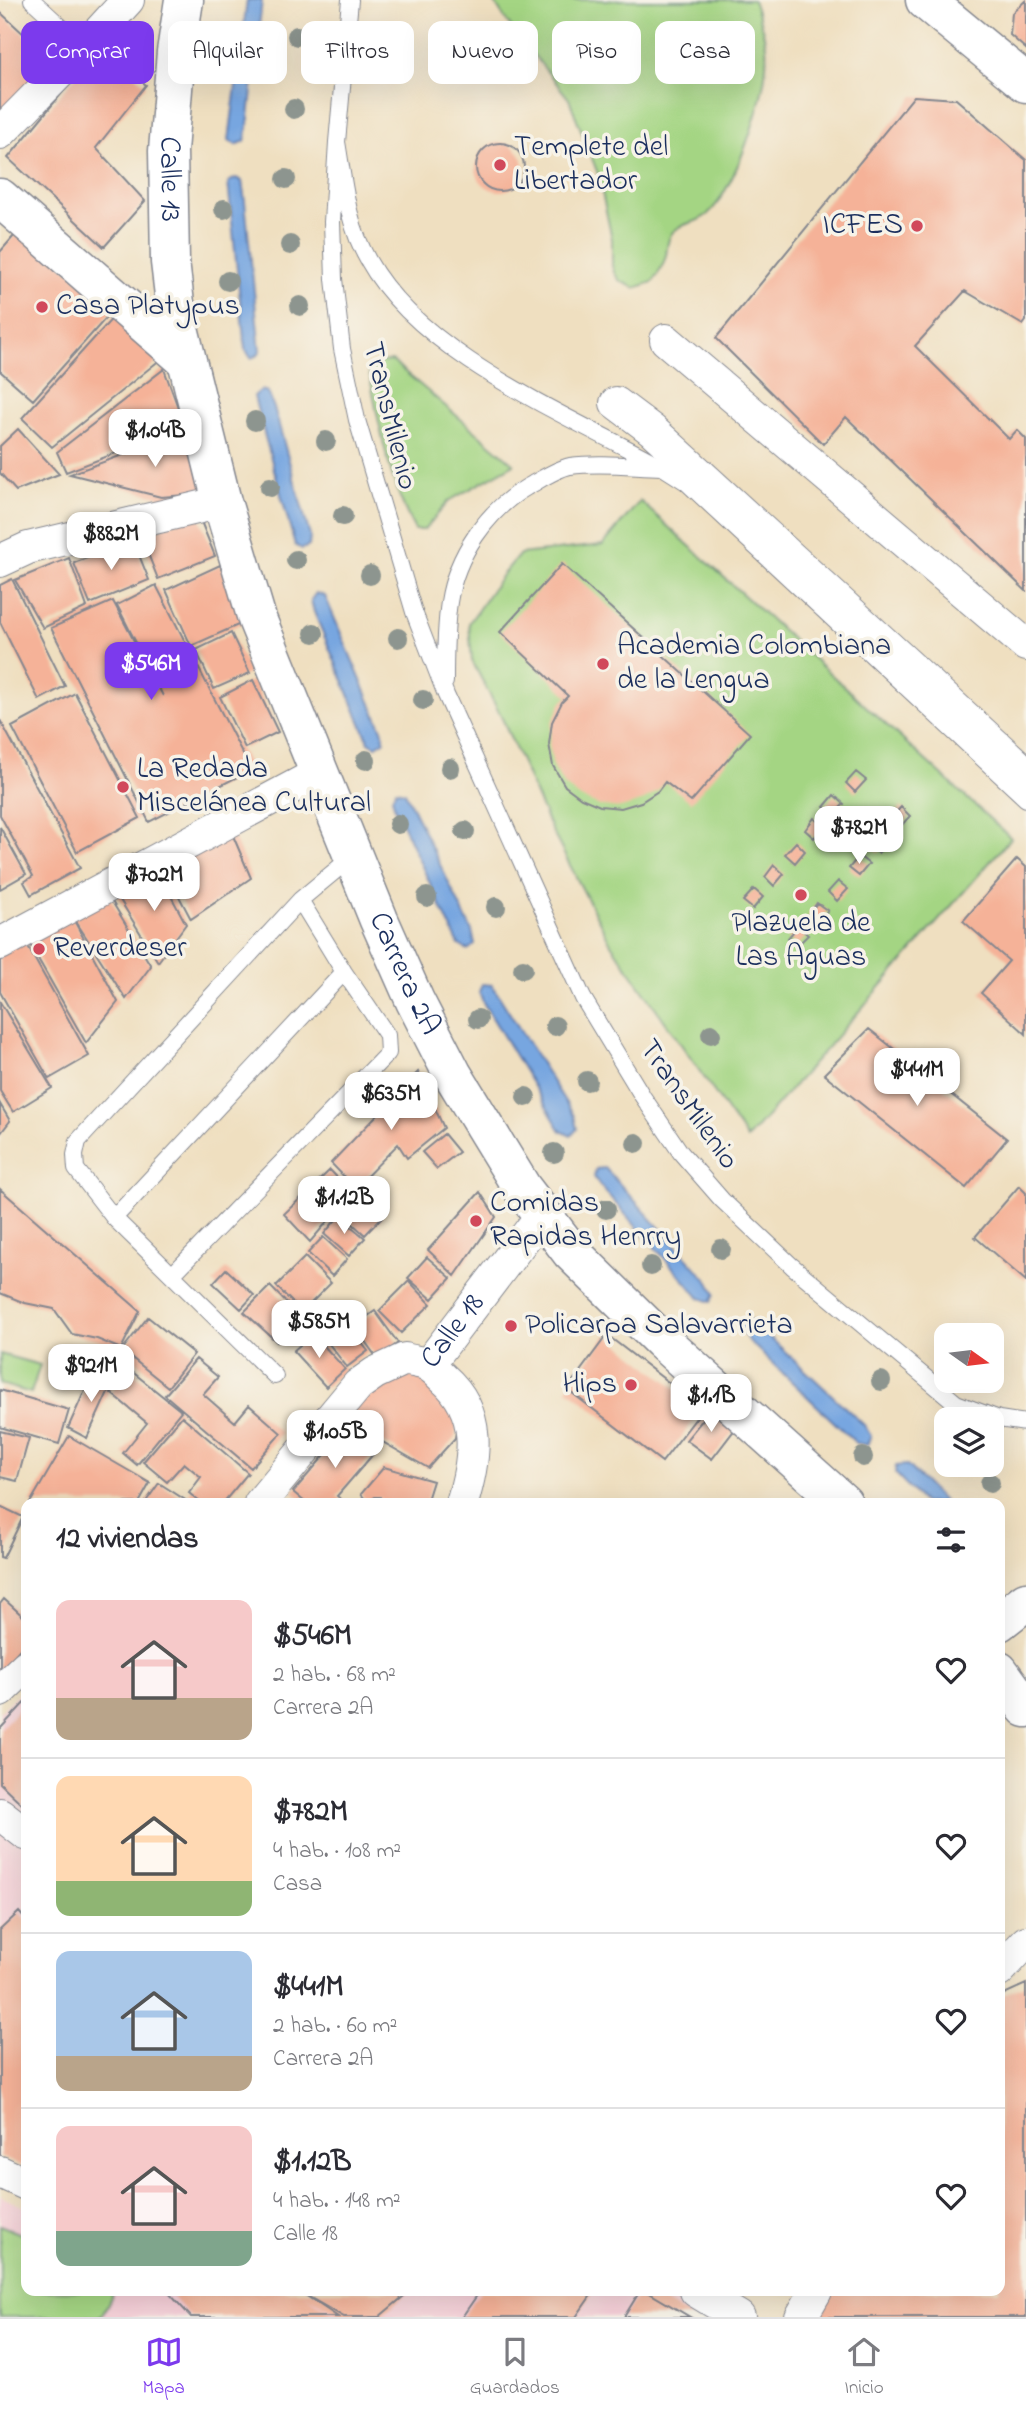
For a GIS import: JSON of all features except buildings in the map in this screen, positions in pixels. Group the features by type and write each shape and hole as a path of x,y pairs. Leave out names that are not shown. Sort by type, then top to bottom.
{"street":[{"path":"109,21 128,0"},
{"name":"Calle 13","path":"184,0 176,52 168,151 170,262 177,320 186,360"},
{"path":"949,7 1026,83"},
{"path":"0,133 48,84"},
{"path":"0,198 186,360"},
{"path":"666,341 1026,645"},
{"name":"Carrera 2A","path":"186,360 222,502 257,619 415,1001 447,1063 497,1149 571,1251 634,1314 837,1498"},
{"path":"616,403 662,439 1026,773"},
{"path":"0,561 28,548 222,502"},
{"path":"0,944 319,773"},
{"name":"Calle 18","path":"264,1498 358,1385 375,1373 405,1359 428,1365 542,1214"},
{"path":"428,1365 454,1388 465,1403 470,1419 472,1453 463,1498"},
{"path":"1005,1617 1026,1601"},
{"path":"0,1691 21,1671"},
{"path":"1005,1679 1026,1708"},
{"path":"0,1814 21,1830"},
{"path":"1005,1965 1026,1942"},
{"path":"0,2172 21,2182"},
{"path":"704,2296 739,2317"},
{"path":"801,2317 813,2296"}],"lane":[{"path":"32,0 55,21"},
{"name":"TransMilenio","path":"350,0 332,222 334,279 342,349 357,421 415,612 446,695 583,998 643,1097 681,1153 722,1200 792,1266 956,1403 999,1419 1026,1423"},
{"name":"TransMilenio","path":"337,142 347,205 366,258 384,285 422,323 473,365 686,482 1026,799"},
{"name":"TransMilenio","path":"446,695 445,640 449,600 461,564 475,536 494,513 516,493 568,466 664,468"},
{"path":"275,1376 114,1218 76,1169 75,1155 78,1141 300,900 353,856"},
{"path":"172,1275 388,1054 387,1035 300,900"},
{"path":"114,1218 344,972"}],"shaded area":[{"path":"21,1691 21,2166 0,2157 0,1712"},
{"path":"0,2196 21,2206 21,2296 667,2296 702,2317 0,2317"}],"green space":[{"path":"493,0 753,0 765,41 766,65 751,131 723,194 708,214 672,233 664,262 653,282 635,288 620,281 615,274 612,266 612,239 598,174 569,99 557,84 641,84 641,21 552,21 552,78 538,60 538,21 505,19"},
{"path":"392,361 514,464 449,501 424,530 415,530 398,493 386,453 369,372 380,362"},
{"path":"640,501 1011,838 747,1139 611,944 551,829 501,716 472,661 469,623 520,554 603,545"},
{"path":"0,1354 40,1365 31,1393 0,1384"},
{"path":"0,2225 21,2234 21,2296 112,2296 101,2317 0,2317"}],"water":[{"path":"247,0 262,0 260,21 244,21"},
{"path":"236,84 253,84 245,141 236,145 229,140"},
{"path":"236,178 242,181 245,201 260,351 251,358 245,349 228,182"},
{"path":"261,390 268,392 275,411 310,536 309,546 302,549 295,545 257,408 254,396"},
{"path":"316,593 325,596 383,732 384,741 376,746 369,742 314,612 311,600"},
{"path":"396,790 405,792 472,931 475,944 468,950 459,945 395,809 392,797"},
{"path":"482,984 492,985 574,1116 577,1129 571,1136 561,1131 484,1004 479,992"},
{"path":"605,1168 709,1282 715,1294 711,1302 700,1298 601,1187 594,1177 596,1169"},
{"path":"751,1320 864,1425 871,1436 867,1445 856,1443 748,1340 740,1329 741,1322"},
{"path":"907,1465 940,1498 919,1498 895,1473 896,1466"}],"place":[{"name":"Templete del Libertador","path":"500,165"},
{"name":"ICFES","path":"917,226"},
{"name":"Casa Platypus","path":"42,307"},
{"name":"Academia Colombiana de la Lengua","path":"603,664"},
{"name":"La Redada Miscelánea Cultural","path":"123,787"},
{"name":"Plazuela de Las Aguas","path":"801,895"},
{"name":"Reverdeser","path":"39,949"},
{"name":"Comidas Rapidas Henrry","path":"476,1221"},
{"name":"Policarpa Salavarrieta","path":"511,1326"},
{"name":"Hips","path":"631,1385"}]}
